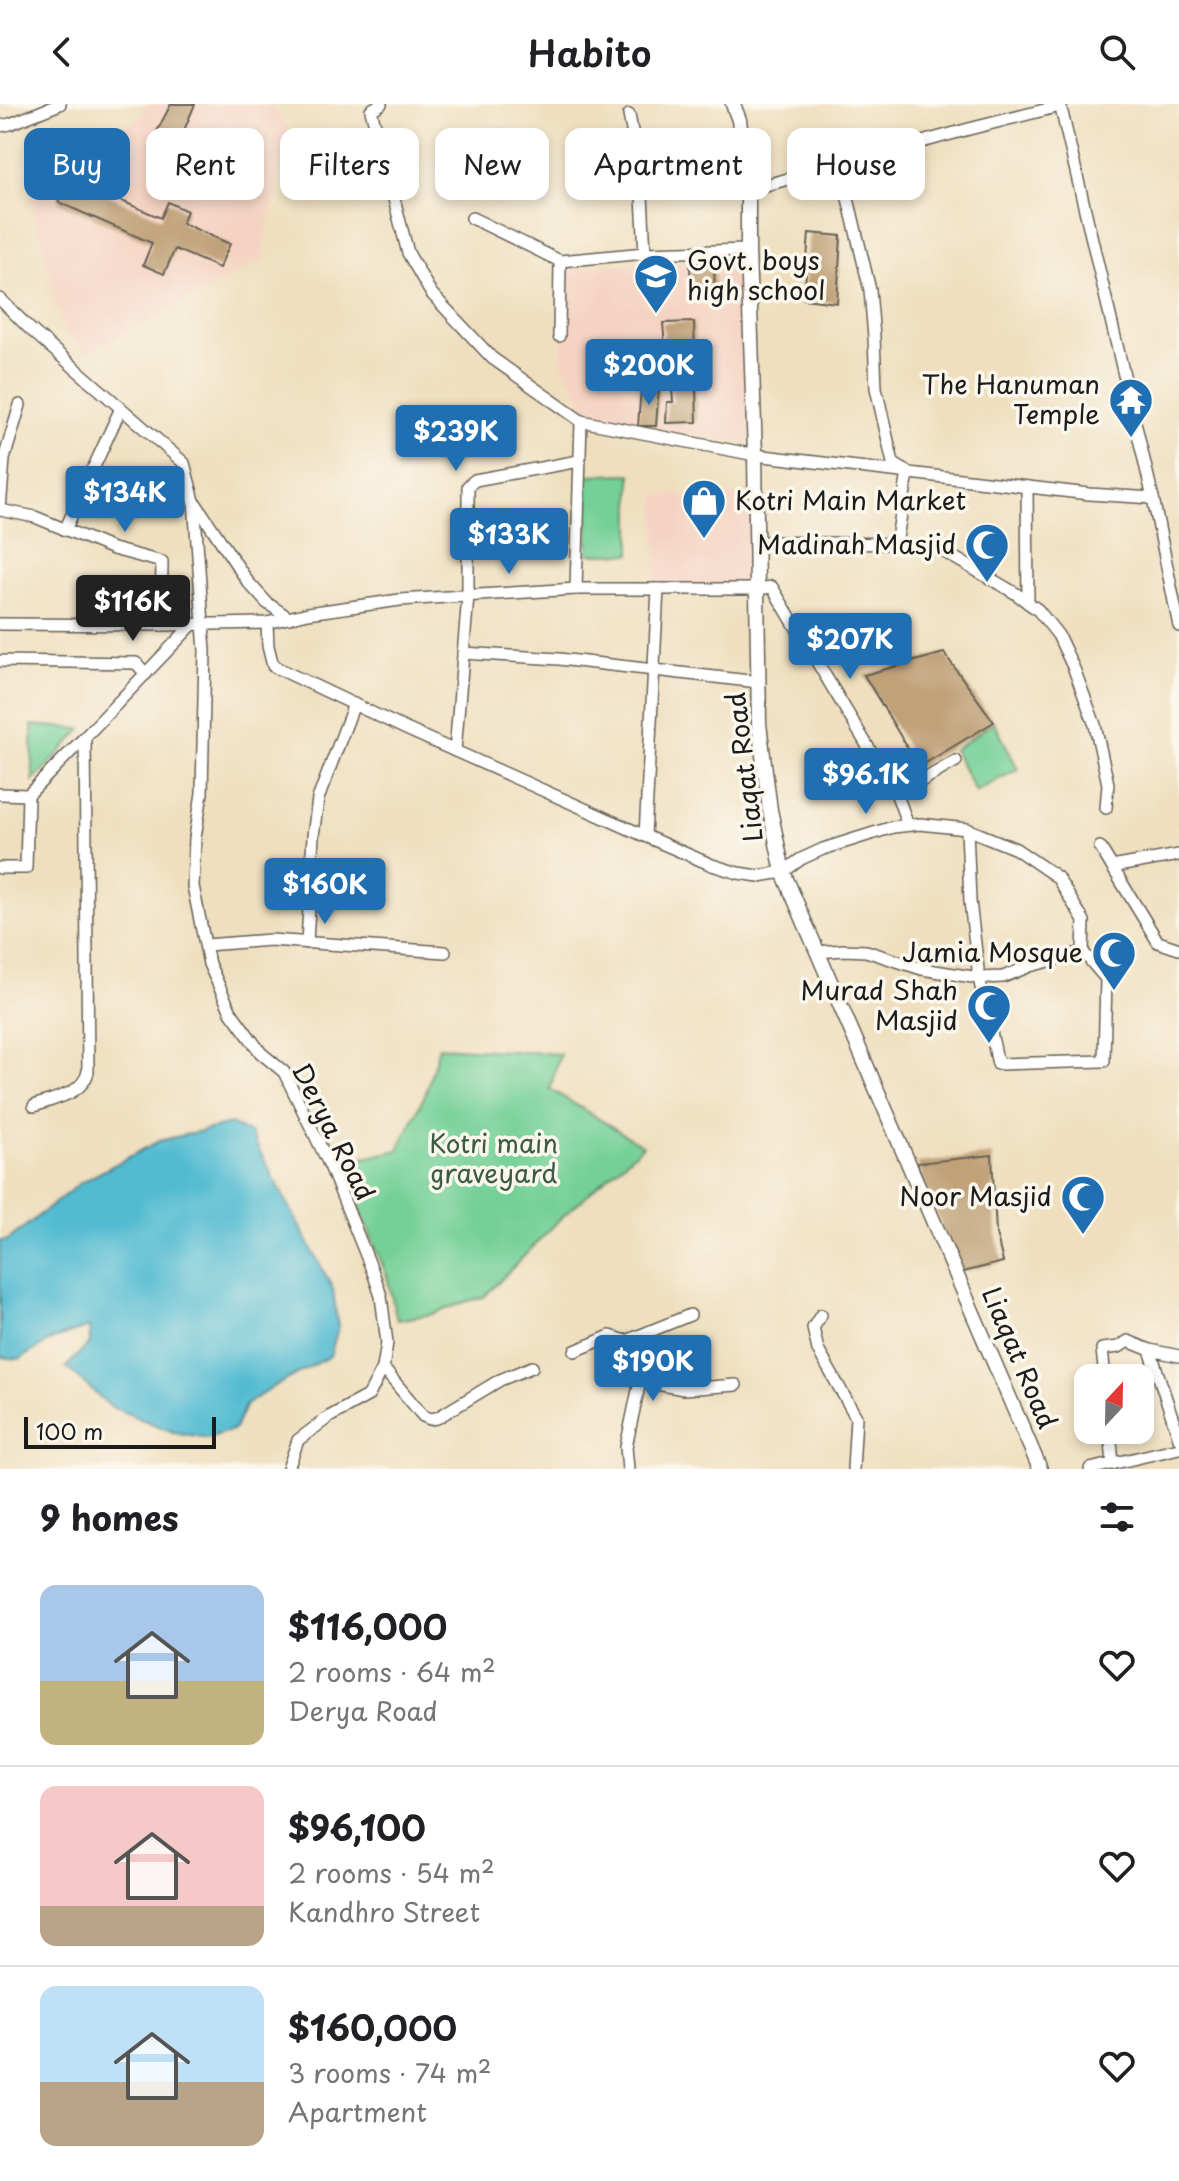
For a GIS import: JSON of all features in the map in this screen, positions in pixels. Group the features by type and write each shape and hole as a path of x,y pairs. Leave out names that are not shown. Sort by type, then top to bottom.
{"street":[{"path":"0,126 60,104"},
{"path":"381,104 371,110 408,253 431,293 492,358 581,421 755,455 1027,487 1153,498"},
{"name":"Liaqat Road","path":"733,104 740,128"},
{"path":"925,141 1060,105 1153,498 1179,626"},
{"path":"629,115 641,177 645,253"},
{"name":"Liaqat Road","path":"748,200 759,724 770,810 783,872 1040,1469"},
{"path":"848,200 870,290 876,388 881,413 893,463 908,473"},
{"path":"472,218 560,261 645,253 748,250"},
{"path":"559,336 560,261"},
{"path":"0,299 30,329 184,463 194,501 248,582 267,603 289,618"},
{"path":"20,405 4,459 0,510 35,517 113,549 162,562 161,625"},
{"path":"65,530 121,408"},
{"path":"576,589 581,421"},
{"path":"455,751 468,596 468,486 475,480 579,461"},
{"path":"896,544 908,473"},
{"path":"1027,487 1028,603"},
{"name":"Derya Road","path":"194,501 197,624 205,651 202,793 195,838 193,886 209,964 231,1012 261,1053 284,1072 330,1166 381,1296 387,1343 383,1368"},
{"path":"756,542 896,544 941,550 1038,610 1058,635 1095,725 1108,784 1106,808"},
{"path":"0,624 267,623 308,613 400,600 576,589 772,587 897,795 908,825"},
{"path":"645,836 658,589"},
{"path":"267,623 273,666 701,861 738,873 759,876 783,872 823,849 867,834 908,825 967,829 1016,849 1057,877 1084,921 1083,952 1106,979 1104,1061 998,1064 979,978 970,901 967,829"},
{"path":"0,868 26,868 28,795 197,624"},
{"path":"463,653 559,659 758,682"},
{"path":"0,661 136,663 146,674"},
{"path":"307,943 318,799 354,704"},
{"path":"34,1106 75,1091 86,1082 88,1072 85,737"},
{"path":"897,795 956,761"},
{"path":"0,794 28,795"},
{"path":"1100,847 1158,942 1179,949"},
{"path":"1112,867 1179,855"},
{"path":"206,945 270,940 445,952"},
{"path":"817,952 866,951 922,969 979,978 1003,977 1030,966 1083,952"},
{"path":"575,1351 610,1336 626,1341 690,1315"},
{"path":"821,1315 813,1328 818,1350 856,1417 853,1469"},
{"path":"626,1341 640,1381 626,1447 628,1469"},
{"path":"1104,1364 1102,1349 1119,1347 1128,1341 1150,1350 1179,1356"},
{"path":"1150,1350 1179,1438"},
{"path":"288,1469 298,1440 329,1417 369,1395 383,1368 423,1416 430,1419 437,1418 500,1380 532,1367"},
{"path":"640,1381 684,1389 736,1385"},
{"path":"1111,1444 1113,1464"},
{"path":"1090,1469 1179,1448"}],"shaded area":[{"path":"147,104 270,104 287,128 280,128 280,168 261,261 87,353 63,330 32,200 130,200 130,128 122,128 140,116"},
{"name":"Govt. boys high school","path":"745,255 750,444 589,415 561,362 568,269"},
{"name":"Kotri Main Market","path":"656,494 752,495 754,585 655,585"}],"green space":[{"path":"631,474 631,554 588,554 587,475"},
{"path":"994,722 1018,769 975,792 954,750"},
{"path":"32,725 82,729 33,781"},
{"name":"Kotri main graveyard","path":"439,1047 560,1054 550,1089 643,1146 561,1218 484,1297 433,1314 397,1320 387,1276 342,1163 398,1150 425,1095"}],"water":[{"path":"230,1124 250,1133 333,1289 338,1328 330,1356 269,1389 245,1406 235,1429 208,1438 173,1432 111,1407 66,1367 90,1343 89,1327 53,1339 20,1359 0,1357 0,1241 8,1240 80,1183 159,1141"}],"building":[{"path":"171,104 195,104 185,128 159,128"},
{"path":"119,200 161,218 168,202 187,211 182,223 230,244 219,268 175,249 164,274 143,265 152,243 58,202"},
{"path":"809,233 841,236 837,303 804,299"},
{"path":"714,261 715,296 691,299 690,264"},
{"path":"694,322 697,422 666,423 667,402 673,402 669,347 665,347 663,323"},
{"path":"641,373 655,373 655,382 641,382"},
{"path":"659,387 656,426 638,426 641,388"},
{"path":"944,653 994,722 919,767 864,675"},
{"path":"992,1155 996,1233 1003,1262 959,1273 917,1163"}],"place":[{"name":"Govt. boys high school","path":"656,315"},
{"name":"The Hanuman Temple","path":"1131,439"},
{"name":"Kotri Main Market","path":"704,540"},
{"name":"Madinah Masjid","path":"987,584"},
{"name":"Jamia Mosque","path":"1114,992"},
{"name":"Murad Shah Masjid","path":"989,1045"},
{"name":"Noor Masjid","path":"1083,1236"}]}
